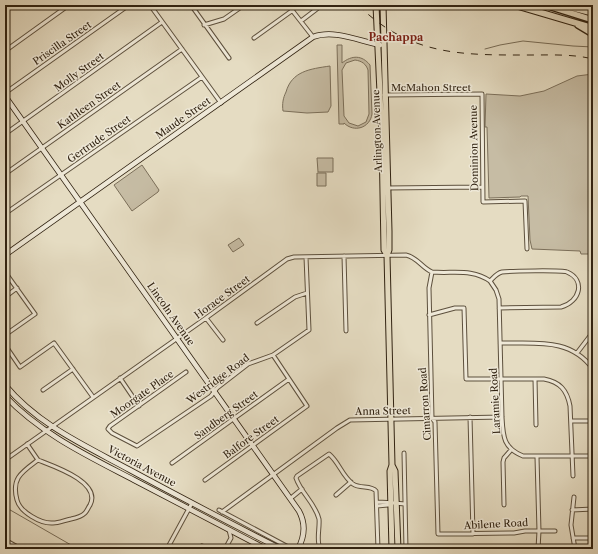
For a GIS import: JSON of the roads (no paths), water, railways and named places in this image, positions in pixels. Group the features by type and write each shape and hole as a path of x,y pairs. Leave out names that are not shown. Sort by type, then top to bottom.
{"highway":[{"path":"515,5 593,28"},
{"path":"545,5 593,20"},
{"path":"555,5 566,6 593,13"},
{"path":"573,22 593,34"}],"main road":[{"name":"Arlington Avenue","path":"376,5 383,95"},
{"name":"Arlington Avenue","path":"383,5 383,95 389,250 387,255 392,465 390,472 398,549"},
{"name":"Arlington Avenue","path":"392,549 394,503"}],"street":[{"path":"5,10 12,5"},
{"path":"5,51 69,5"},
{"name":"Priscilla Street","path":"5,94 129,5"},
{"path":"150,5 221,103"},
{"path":"191,5 204,25 230,58"},
{"path":"204,25 224,18 244,5"},
{"path":"288,5 313,37"},
{"path":"301,21 322,5"},
{"path":"254,38 293,10"},
{"name":"Molly Street","path":"5,134 162,22"},
{"name":"Maude Street","path":"5,255 313,37 324,34 339,35 384,46"},
{"name":"Kathleen Street","path":"5,174 182,49"},
{"name":"Gertrude Street","path":"6,213 202,77"},
{"name":"Lincoln Avenue","path":"5,94 23,122 299,511 303,520 304,532 300,547"},
{"name":"McMahon Street","path":"383,95 482,94"},
{"name":"Dominion Avenue","path":"482,94 483,202 525,201 527,249"},
{"path":"386,188 482,187"},
{"name":"Horace Street","path":"5,460 287,259 306,256 406,255 412,256 427,270 432,272"},
{"name":"Westridge Road","path":"108,430 137,446 211,396 217,388 248,364 273,355 309,330 306,256"},
{"path":"344,256 346,331"},
{"path":"432,272 472,273 481,275 490,281 501,272 561,271 573,276 577,282 578,290 575,300 567,306 500,308"},
{"path":"5,272 35,314 5,335"},
{"name":"Cimarron Road","path":"432,272 428,288 432,418 435,422 438,534"},
{"name":"Laramie Road","path":"490,281 498,294 500,308 503,435 511,450"},
{"path":"5,297 17,288"},
{"path":"257,323 295,297 307,293"},
{"path":"429,315 455,308 464,308 466,377 468,379 551,380 561,385 569,397 574,476"},
{"path":"206,318 223,340"},
{"path":"577,353 593,332"},
{"path":"5,345 20,367 54,343 93,397"},
{"path":"500,343 550,344 564,346 577,353 588,362 593,369"},
{"path":"273,355 289,379"},
{"path":"43,390 73,369"},
{"name":"Moorgate Place","path":"108,430 110,426 186,372"},
{"path":"120,378 139,406"},
{"name":"Balfore Street","path":"204,480 307,406 289,379"},
{"name":"Sandberg Street","path":"172,463 289,379"},
{"path":"535,379 536,425"},
{"name":"Victoria Avenue","path":"5,385 24,405 52,426 89,448 281,549"},
{"name":"Victoria Avenue","path":"5,396 45,431 88,456 266,549"},
{"path":"470,417 473,534"},
{"name":"Anna Street","path":"292,549 220,511 350,420 502,417"},
{"path":"571,421 593,420"},
{"path":"27,444 38,460 62,469 80,480 91,493 92,501 86,513 79,517 52,524 34,518 24,512 18,504 15,495 16,479 20,473 38,460"},
{"path":"504,505 504,458 511,450 523,456 593,456"},
{"path":"404,453 406,549"},
{"path":"325,549 318,546 319,528 316,511 296,480 296,476 327,454 330,455 351,482 359,487 375,489 377,504 378,549"},
{"path":"537,457 539,530 538,549"},
{"path":"336,495 351,482"},
{"path":"290,498 302,489"},
{"path":"574,496 572,525 575,549"},
{"path":"167,549 192,503"},
{"path":"377,504 405,504"},
{"path":"572,510 593,509"},
{"path":"229,530 231,538"},
{"name":"Abilene Road","path":"438,534 514,534 525,531 555,531"},
{"path":"225,549 231,538 239,535"},
{"path":"574,538 589,538"},
{"path":"5,540 21,549"},
{"path":"202,546 207,549"}],"waterway":[{"path":"485,49 523,41 593,47"},
{"path":"5,507 78,549"}],"railway":[{"path":"358,5 378,22 398,35 418,44 439,50 484,54 562,55 593,59"}],"district":[{"name":"Pachappa","path":"396,37"}]}
